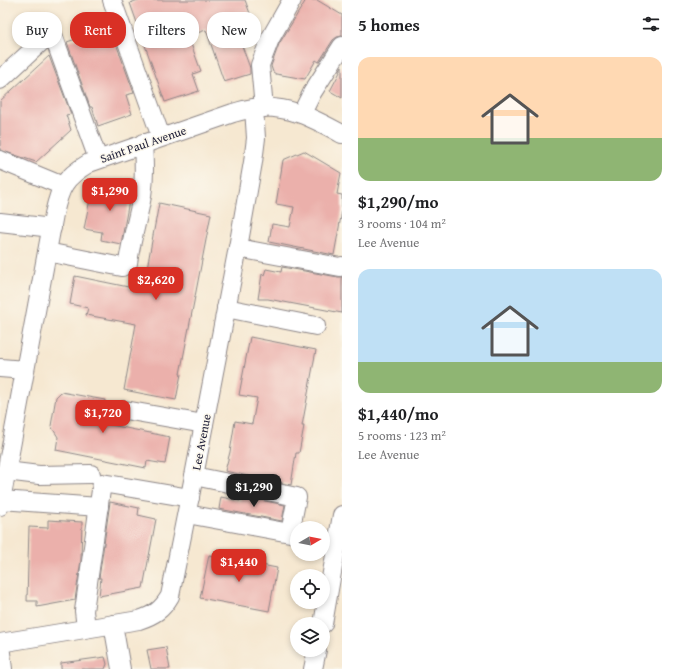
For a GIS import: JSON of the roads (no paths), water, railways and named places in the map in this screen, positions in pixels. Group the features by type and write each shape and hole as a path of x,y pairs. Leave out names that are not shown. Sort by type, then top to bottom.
{"street":[{"path":"112,0 161,137"},
{"name":"Lee Avenue","path":"0,644 149,617 159,611 170,596 238,248 256,138 259,108 260,64 270,39 292,0"},
{"path":"0,80 52,32 98,159"},
{"path":"302,114 312,93 342,46"},
{"name":"Saint Paul Avenue","path":"1,502 47,252 59,194 66,180 75,171 98,159 233,113 259,108 274,108 302,114 314,118 342,134"},
{"path":"47,252 122,267 128,263 142,196 144,175 143,143"},
{"path":"0,160 63,186"},
{"path":"0,222 52,228"},
{"path":"238,248 342,266"},
{"path":"226,308 316,326"},
{"path":"0,368 25,370"},
{"path":"125,410 204,424"},
{"path":"6,471 39,475 91,474"},
{"path":"86,628 84,611 102,483 290,533 297,497 194,476"},
{"path":"1,502 99,507"},
{"path":"324,617 342,515"},
{"path":"113,624 121,669"},
{"path":"0,644 3,669"},
{"path":"313,669 316,657"}]}
